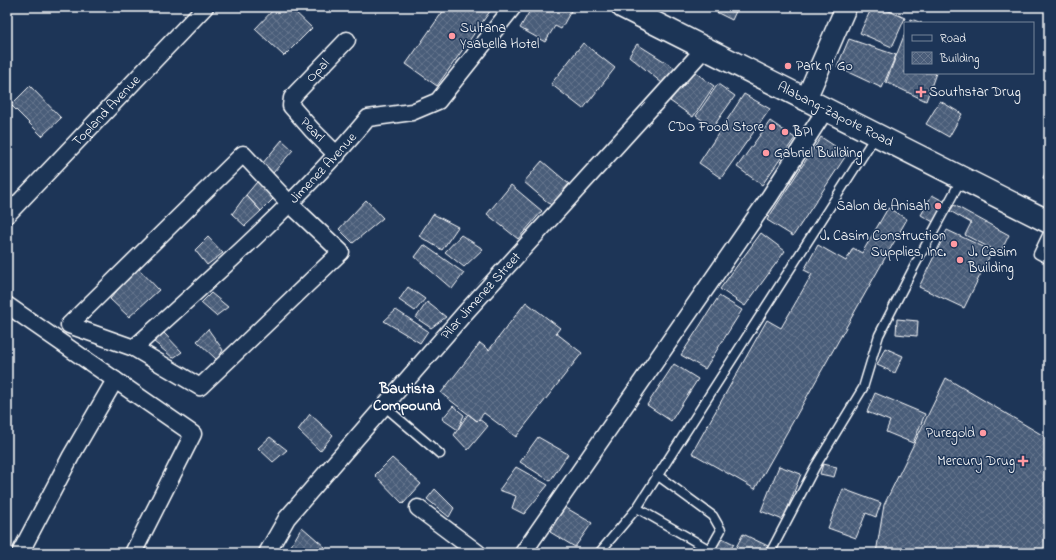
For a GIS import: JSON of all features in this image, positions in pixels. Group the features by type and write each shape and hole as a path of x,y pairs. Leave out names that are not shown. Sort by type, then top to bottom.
{"highway":[{"name":"Alabang-Zapote Road","path":"623,7 1049,222"}],"street":[{"name":"Topland Avenue","path":"7,215 205,7"},
{"name":"Jimenez Avenue","path":"134,348 290,204 337,155 368,118 412,112 438,101 513,7"},
{"path":"806,99 846,7"},
{"name":"Opal","path":"291,103 296,93 347,40"},
{"name":"Pilar Jimenez Street","path":"267,553 287,518 384,406 469,309 705,48"},
{"name":"Pearl","path":"291,103 291,106 312,130 337,155"},
{"path":"523,553 770,196 826,109"},
{"path":"243,154 290,204 341,252 200,387 134,348 69,325 243,154"},
{"path":"7,305 193,434 133,553"},
{"path":"20,553 71,456 115,380"},
{"path":"418,508 478,553"}],"lane":[{"path":"600,553 637,508 876,135"},
{"path":"770,553 815,468 863,388 879,335 962,178"},
{"path":"1049,231 1038,254 1049,260"},
{"path":"384,406 440,454"},
{"path":"637,508 709,551 720,530 713,516 657,475"}],"building":[{"path":"276,7 290,7 312,28 284,56 255,29"},
{"name":"Sultana Ysabella Hotel","path":"446,7 493,7 437,86 406,64"},
{"path":"532,7 569,7 572,9 561,29 555,26 545,42 520,28"},
{"path":"706,7 738,7 732,20"},
{"path":"872,7 880,7 905,18 892,47 860,33"},
{"path":"911,19 919,22 910,22"},
{"path":"904,36 904,74 936,74 926,101 886,82"},
{"path":"849,39 896,55 882,88 837,67"},
{"path":"583,43 615,68 583,109 551,84"},
{"path":"637,44 675,68 662,83 629,56"},
{"path":"692,70 714,86 693,117 670,101"},
{"path":"718,84 735,96 713,127 696,116"},
{"path":"30,86 61,118 42,136 11,105"},
{"path":"744,94 770,109 721,178 699,163"},
{"path":"940,101 962,114 949,137 926,124"},
{"name":"Gabriel Building","path":"770,121 795,138 762,185 737,167"},
{"path":"821,137 847,154 793,236 767,220"},
{"path":"282,140 293,150 273,173 262,164"},
{"path":"542,161 569,184 551,205 524,182"},
{"path":"1049,164 1049,181 1043,178"},
{"path":"261,177 277,195 261,211 246,195"},
{"path":"511,185 542,211 518,239 487,214"},
{"path":"246,195 261,211 245,226 232,214"},
{"path":"932,195 947,203 935,223 921,215"},
{"path":"366,200 383,218 353,243 339,229"},
{"path":"954,205 1009,235 1000,253 965,235 971,223 950,211"},
{"path":"888,208 907,219 755,489 692,453 767,320 781,328 812,274 804,270 818,245 846,261 853,248 862,253"},
{"path":"433,214 458,227 442,250 419,236"},
{"name":"J. Casim Building","path":"947,230 992,251 964,308 919,287"},
{"path":"761,233 785,251 745,306 720,289"},
{"path":"461,235 483,249 464,267 445,252"},
{"path":"208,237 223,253 207,265 195,250"},
{"path":"424,245 464,273 452,289 415,257"},
{"path":"137,267 159,290 129,317 110,299"},
{"path":"408,287 425,299 415,311 399,300"},
{"path":"211,293 228,307 216,316 201,303"},
{"path":"719,296 742,310 705,369 681,355"},
{"path":"427,302 446,317 431,328 416,318"},
{"path":"526,302 560,328 556,333 582,353 516,437 484,413 477,421 441,393 480,343 489,350"},
{"path":"396,310 428,331 420,343 384,321"},
{"path":"897,319 918,321 917,336 896,334"},
{"path":"208,329 223,350 217,360 197,341"},
{"path":"164,333 182,352 173,358 153,341"},
{"path":"885,348 903,356 895,373 877,365"},
{"path":"674,364 698,379 671,421 647,405"},
{"name":"Puregold","path":"946,378 1049,439 1049,553 876,553 884,505"},
{"path":"875,393 925,414 913,443 886,432 890,421 867,412"},
{"path":"453,406 464,415 458,430 442,419"},
{"path":"310,414 333,435 320,451 298,430"},
{"path":"468,414 477,421 479,419 488,426 468,450 454,435"},
{"path":"270,437 287,450 273,462 258,448"},
{"path":"538,437 568,454 550,481 520,462"},
{"path":"392,458 421,484 403,504 375,475"},
{"path":"823,464 837,467 834,477 820,474"},
{"path":"779,466 801,474 783,520 761,511"},
{"path":"516,467 548,485 524,514 512,508 516,496 499,490"},
{"path":"435,489 454,508 449,517 427,499"},
{"path":"843,489 881,503 876,517 866,513 856,538 828,528"},
{"path":"563,506 592,523 575,547 550,532"},
{"path":"302,527 325,547 320,553 290,553 288,551"},
{"path":"743,534 768,546 764,553 733,553"},
{"path":"720,537 734,544 728,553 712,552"},
{"path":"806,547 810,548 808,553 803,553"}],"place":[{"name":"Sultana Ysabella Hotel","path":"452,36"},
{"name":"Park n' Go","path":"788,66"},
{"name":"Southstar Drug","path":"921,92"},
{"name":"CDO Food Store","path":"772,127"},
{"name":"BPI","path":"785,132"},
{"name":"Gabriel Building","path":"766,153"},
{"name":"Salon de Anisah","path":"938,206"},
{"name":"J. Casim Construction Supplies, Inc.","path":"954,244"},
{"name":"J. Casim Building","path":"960,260"},
{"name":"Puregold","path":"983,433"},
{"name":"Mercury Drug","path":"1023,461"}],"district":[{"name":"Bautista Compound","path":"407,398"}]}
